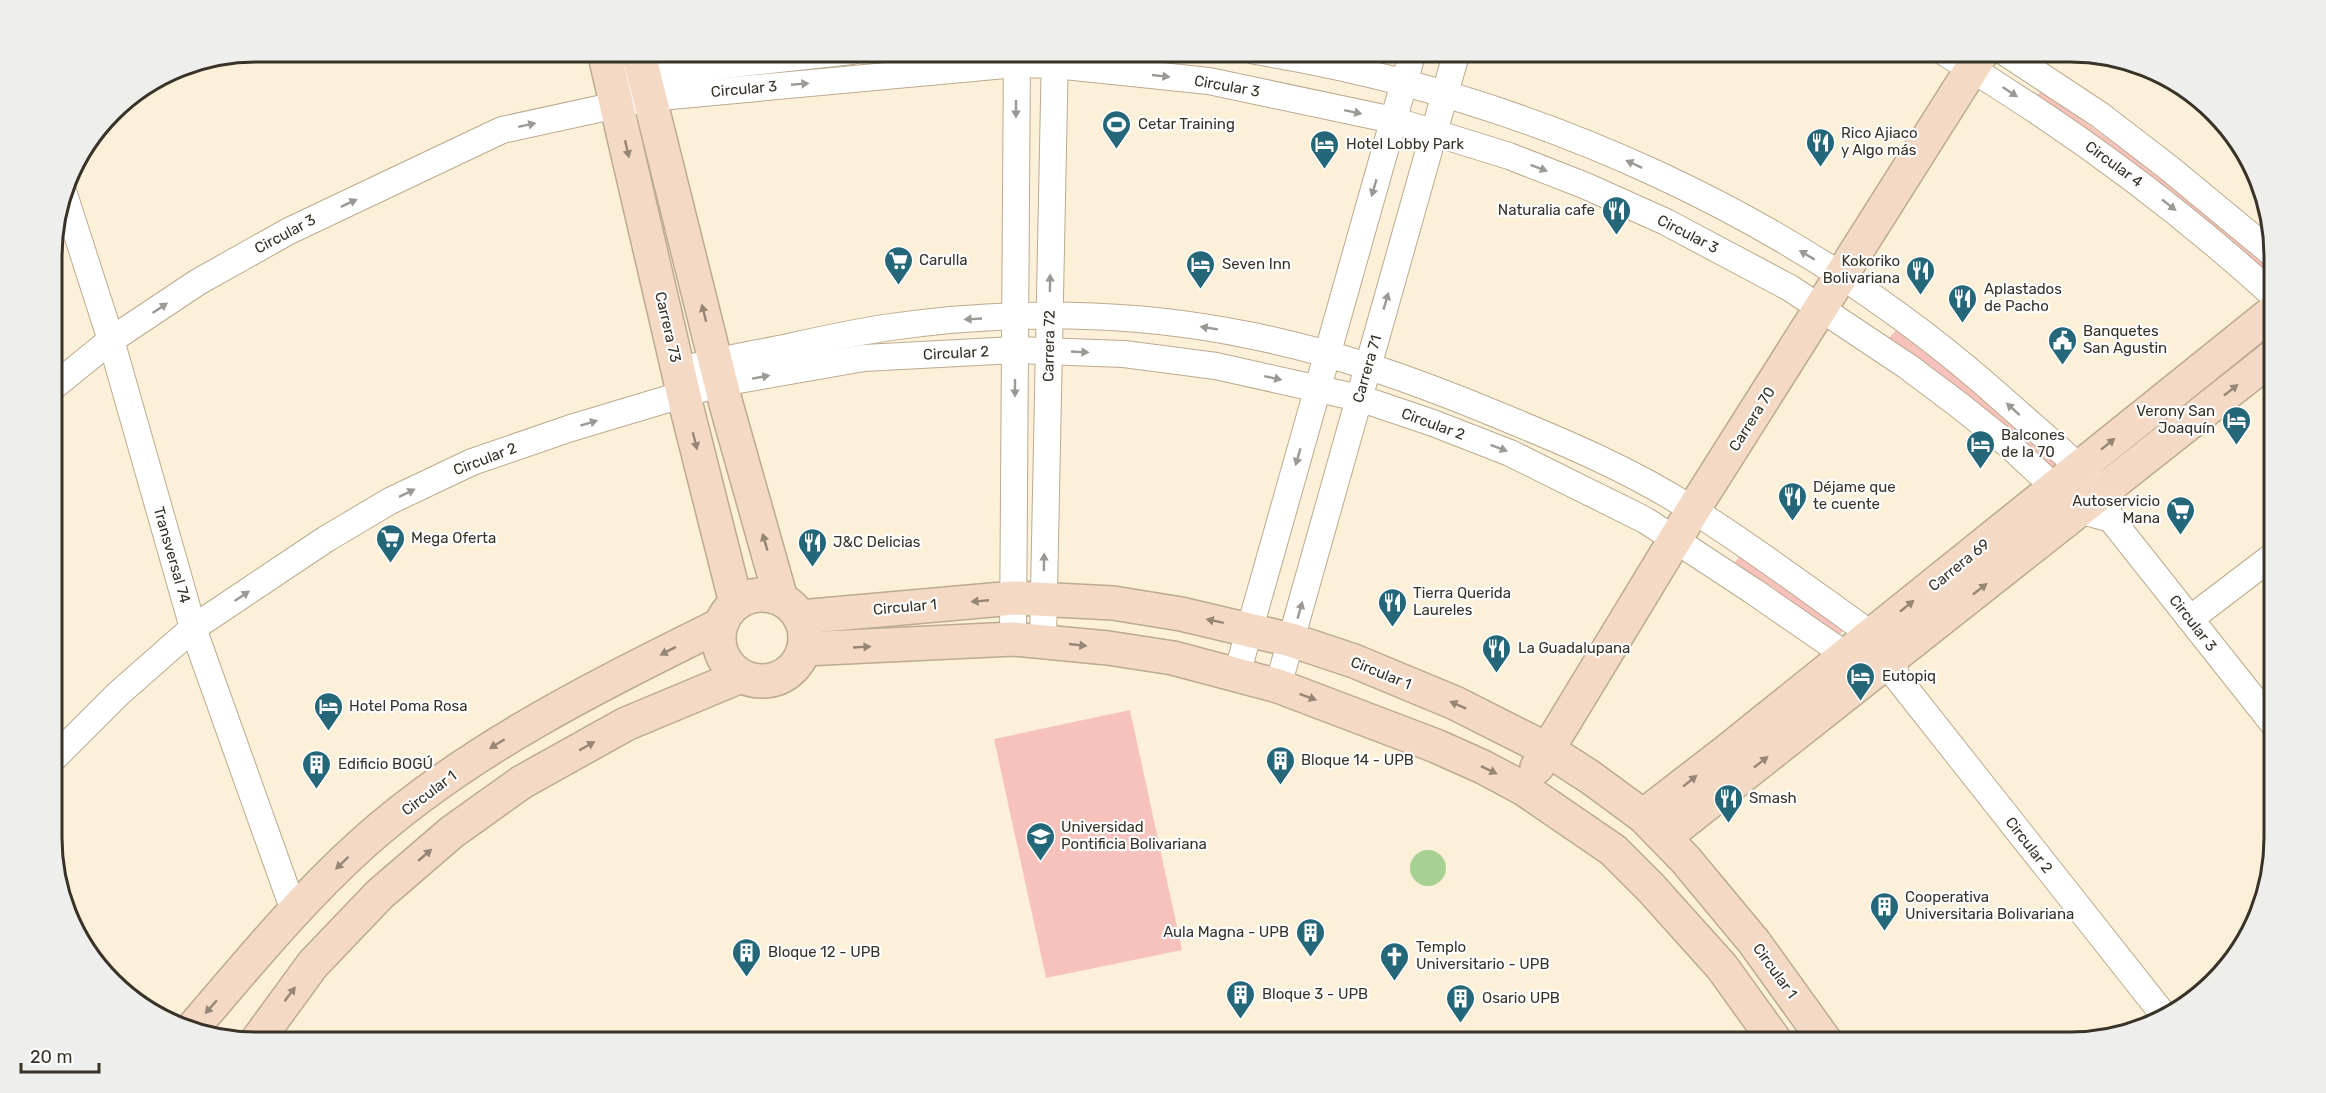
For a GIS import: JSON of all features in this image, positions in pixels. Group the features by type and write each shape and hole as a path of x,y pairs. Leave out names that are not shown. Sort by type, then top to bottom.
{"street":[{"name":"Circular 3","path":"62,380 111,340 198,282 289,231 610,79 753,62"},
{"name":"Circular 3","path":"644,74 907,62"},
{"name":"Carrera 72","path":"1016,62 1015,350 1029,598"},
{"name":"Carrera 72","path":"1028,640 1029,598 1049,350 1055,62"},
{"name":"Circular 3","path":"1082,62 1209,81 1393,120 1509,156 1586,186 1666,222 1790,288 1907,366 2067,478"},
{"name":"Circular 3","path":"1320,62 1445,93 1548,128 1601,149 1683,186 1762,228 1841,277 1960,363 2097,508 2264,712"},
{"path":"1237,674 1410,62"},
{"name":"Carrera 71","path":"1278,686 1453,62"},
{"name":"Carrera 70","path":"1524,789 1693,510 1977,62"},
{"name":"Circular 4","path":"1981,62 2066,129 2123,169 2223,249 2264,287"},
{"name":"Circular 4","path":"2020,62 2100,115 2264,246"},
{"path":"644,74 718,372 790,608 806,638 799,662 779,678 766,681 741,676 729,666 721,654 718,639 728,614 758,594 770,595 790,608"},
{"name":"Carrera 73","path":"610,79 681,382 728,614"},
{"path":"1586,186 1601,149"},
{"name":"Transversal 74","path":"68,206 111,340 193,628 294,911"},
{"name":"Circular 2","path":"62,749 118,693 193,628 326,540 390,501 472,462 571,428 681,382 889,327 943,320 1049,316 1103,317 1175,323 1247,334 1368,365 1448,394 1531,429 1613,467 1693,510 1876,659 2160,1010"},
{"name":"Carrera 69","path":"1876,659 2067,478 2264,319"},
{"name":"Circular 2","path":"718,372 864,358 1049,350 1124,354 1216,366 1359,398 1433,423 1510,453 1615,504 1876,659"},
{"name":"Carrera 69","path":"1654,827 1876,659 2097,508 2264,365"},
{"path":"2190,619 2264,563"},
{"name":"Circular 1","path":"790,608 1029,598 1124,605 1249,628 1292,640 1354,662 1455,703 1548,750 1590,777 1654,827 1754,942 1818,1031"},
{"name":"Circular 1","path":"198,1023 294,911 362,844 429,792 494,745 728,614"},
{"path":"804,649 1028,640 1108,648 1173,658 1278,686 1436,746 1484,767 1524,789 1613,850 1651,888 1722,967 1768,1031"},
{"path":"263,1032 313,964 380,894 452,832 522,783 626,724 741,676"},
{"path":"294,911 313,964"}],"shaded area":[{"path":"2041,91 2166,180 2264,264 2264,284 2033,100"},
{"path":"1897,329 2060,460 2052,470 1888,339"},
{"path":"1743,551 1846,626 1836,640 1733,565"},
{"path":"1130,710 1182,950 1046,978 994,739"},
{"path":"1428,850 1441,855 1446,868 1441,881 1428,886 1415,881 1410,868 1415,855"}],"place":[{"name":"Cetar Training","path":"1117,150"},
{"name":"Rico Ajiaco y Algo más","path":"1820,168"},
{"name":"Hotel Lobby Park","path":"1325,170"},
{"name":"Naturalia cafe","path":"1616,236"},
{"name":"Carulla","path":"898,286"},
{"name":"Seven Inn","path":"1201,290"},
{"name":"Kokoriko Bolivariana","path":"1921,296"},
{"name":"Aplastados de Pacho","path":"1963,324"},
{"name":"Banquetes San Agustin","path":"2062,366"},
{"name":"Verony San Joaquín","path":"2236,446"},
{"name":"Balcones de la 70","path":"1980,470"},
{"name":"Déjame que te cuente","path":"1792,522"},
{"name":"Autoservicio Mana","path":"2181,536"},
{"name":"Mega Oferta","path":"390,564"},
{"name":"J&C Delicias","path":"812,568"},
{"name":"Tierra Querida Laureles","path":"1392,628"},
{"name":"La Guadalupana","path":"1497,674"},
{"name":"Eutopiq","path":"1861,702"},
{"name":"Hotel Poma Rosa","path":"328,732"},
{"name":"Bloque 14 - UPB","path":"1280,786"},
{"name":"Edificio BOGÚ","path":"317,790"},
{"name":"Smash","path":"1728,824"},
{"name":"Universidad Pontificia Bolivariana","path":"1040,862"},
{"name":"Cooperativa Universitaria Bolivariana","path":"1884,932"},
{"name":"Aula Magna - UPB","path":"1310,958"},
{"name":"Bloque 12 - UPB","path":"747,978"},
{"name":"Templo Universitario - UPB","path":"1395,982"},
{"name":"Bloque 3 - UPB","path":"1241,1020"},
{"name":"Osario UPB","path":"1461,1024"}]}
